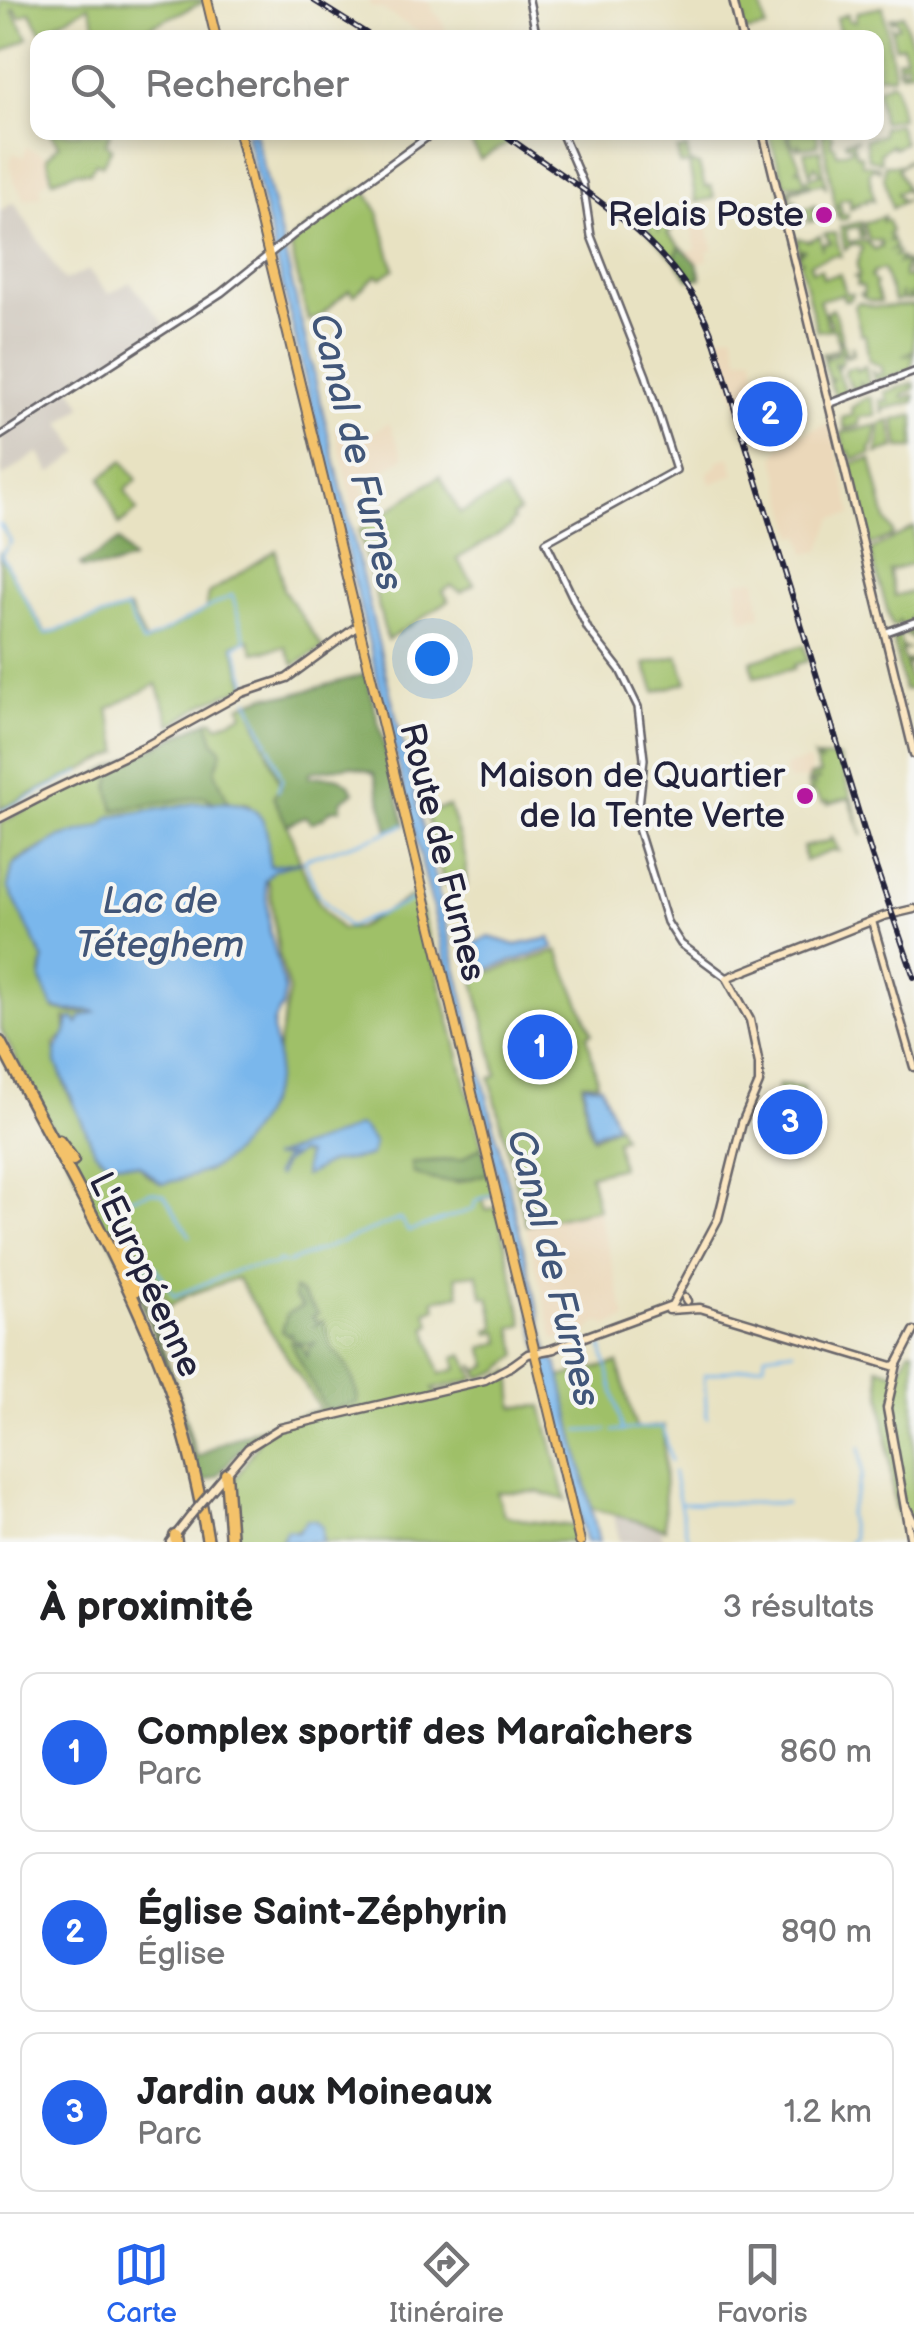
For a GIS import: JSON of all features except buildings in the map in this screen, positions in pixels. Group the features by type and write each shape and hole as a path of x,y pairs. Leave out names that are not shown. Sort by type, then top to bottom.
{"highway":[{"path":"0,1041 73,1160"},
{"name":"L'Européenne","path":"0,1041 155,1348 188,1449 206,1542"},
{"name":"L'Européenne","path":"0,1052 149,1347 182,1444 206,1542"},
{"path":"118,1242 155,1348"},
{"path":"226,1474 222,1488 231,1542"}],"main road":[{"path":"208,0 215,30"},
{"path":"732,0 739,30"},
{"name":"Route de Furnes","path":"243,140 274,248 284,315"},
{"path":"766,140 914,754"},
{"name":"Route de Furnes","path":"274,248 271,266 580,1542"},
{"path":"0,820 244,692 291,675 359,625"},
{"path":"885,632 914,744"},
{"path":"682,1303 685,1286 720,1214 742,1123 760,1073 752,1028 727,978 872,921 914,909"},
{"path":"872,921 914,1066"},
{"path":"226,1474 252,1445 280,1428 487,1380 535,1354 682,1303 893,1362"},
{"path":"911,1542 887,1411 893,1362 908,1348 914,1331"},
{"path":"174,1540 208,1496 222,1488"},
{"path":"900,1488 914,1523"}],"street":[{"path":"530,0 536,30"},
{"path":"0,436 214,298 274,248 423,140"},
{"path":"564,140 583,185 590,234 645,373 676,470 546,542 588,630 622,674 638,707 644,764 637,824 667,922 684,947 727,978"},
{"path":"257,264 271,266"},
{"path":"830,404 914,372"},
{"path":"885,632 914,622"}],"shaded area":[{"path":"369,0 428,0 446,30 415,30 382,9 371,7"},
{"path":"26,147 46,156 49,178 40,187 42,196 25,200 10,164 13,153 24,157"},
{"path":"14,202 64,281 88,270 109,294 130,282 165,325 71,387 83,406 61,423 80,452 51,473 39,452 2,477 0,211"},
{"path":"705,216 713,249 707,251 708,260 695,264 686,252 696,249 689,220"},
{"path":"733,333 739,358 753,355 761,391 751,394 756,415 741,418 718,336"},
{"path":"347,420 354,423 356,432 366,426 370,434 389,423 404,457 363,485 367,505 353,509 335,429"},
{"path":"830,423 852,515 833,518 820,551 806,554 801,535 795,536 775,457 780,447 793,442 792,437"},
{"path":"730,457 735,474 711,484 707,473 718,465 717,461"},
{"path":"756,579 761,616 742,620 738,581"},
{"path":"807,761 812,776 809,779 788,780 787,765"},
{"path":"598,1209 626,1319 605,1327 604,1322 594,1324 588,1333 554,1340 526,1226"},
{"path":"642,1451 664,1542 620,1542 602,1467"}],"green space":[{"path":"0,0 204,0 142,30 98,30 89,6 40,30 30,12 20,17 14,8 28,38 0,53"},
{"path":"736,0 760,0 766,28 743,30"},
{"path":"883,7 892,77 884,76 884,30 839,30 836,18 848,14 848,20 855,22 857,12"},
{"path":"903,15 914,51 914,70 901,73 898,68 907,69 907,62 898,65 897,59 906,57 902,45 895,47 891,26 899,26 896,19 890,18"},
{"path":"891,82 895,85 901,118 884,122 884,86"},
{"path":"898,124 904,143 894,148 891,145 880,153 881,162 868,159 865,140 884,140 884,127"},
{"path":"55,140 107,140 106,144 112,148 102,165 96,162 90,172 52,180 47,157 59,145"},
{"path":"470,140 511,142 480,159"},
{"path":"770,140 788,140 804,180 821,174 815,165 810,175 804,152 820,150 826,187 822,183 790,191 791,197 786,196 786,200 796,200 798,211 815,205 820,220 813,208 814,221 809,222 807,212 793,219 790,210 792,222 806,223 790,224 781,189 811,183 785,185"},
{"path":"791,140 818,140 818,145 801,148 799,144 798,149"},
{"path":"823,140 831,140 837,154 851,150 845,141 856,140 856,155 861,155 862,164 879,167 879,171 875,167 869,172 874,201 867,198 867,202 854,204 850,209 850,198 840,200 837,206 842,213 838,215 848,214 847,219 837,217"},
{"path":"687,148 690,163 699,165 705,187 711,186 714,198 696,202 689,164 680,165 677,150"},
{"path":"910,160 898,169 909,194 905,189 897,193 901,200 906,200 892,208 885,165 902,165"},
{"path":"358,190 367,193 378,211 394,269 381,278 377,275 354,295 349,290 320,316 308,321 291,248 294,238"},
{"path":"884,216 882,223 884,219 888,221 888,235 892,238 889,241 895,247 891,250 898,253 894,256 902,258 898,263 905,261 904,277 910,278 907,262 913,263 914,299 910,300 908,293 908,300 903,300 900,292 901,300 894,301 883,269 871,277 881,302 868,300 859,293 864,294 863,286 857,285 858,278 853,277 859,276 857,266 862,247 852,244 845,250 840,227 861,222 864,237 860,238 859,227 846,229 848,242 866,241 875,250 880,245 882,249 881,241 869,240 864,223"},
{"path":"677,221 667,233 680,246 674,259 650,234 648,226 658,225 659,233 659,225"},
{"path":"835,233 841,256 810,263 812,271 821,269 823,278 840,274 846,293 853,294 849,300 844,300 842,294 819,300 828,326 832,325 826,313 833,308 842,338 839,345 842,340 847,355 851,354 852,345 854,354 846,357 841,350 842,364 838,368 838,362 834,363 845,391 853,389 846,369 855,367 857,371 865,366 869,383 863,387 859,381 860,388 836,397 824,360 837,354 822,354 839,349 835,329 817,331 800,262 804,260 800,261 798,255 804,250 798,252 797,238 808,241 820,236 822,248 831,243 824,234"},
{"path":"680,246 697,263 701,278 690,280 674,259"},
{"path":"858,302 876,307 914,305 914,350 903,356 914,352 911,370 875,381 872,372 883,373 881,366 869,361 854,306"},
{"path":"914,383 914,389 902,395 914,395 914,402 884,409 883,414 880,400 888,402 885,392"},
{"path":"871,398 876,415 859,417 859,425 845,429 842,418 853,415 851,408"},
{"path":"914,415 914,448 899,448 894,420"},
{"path":"890,421 895,448 877,453 881,424"},
{"path":"878,425 871,454 852,459 850,452 846,453 841,433"},
{"path":"871,459 886,520 893,532 870,545 849,464"},
{"path":"123,461 137,480 125,490 137,511 119,525 101,478"},
{"path":"440,476 460,513 504,490 519,512 512,516 511,527 457,559 474,584 461,592 451,586 443,591 449,601 387,640 359,530"},
{"path":"914,527 914,564 889,571 895,596 914,591 914,616 911,621 899,621 899,625 892,626 870,551"},
{"path":"119,541 132,560 110,567 82,568 80,565"},
{"path":"276,550 283,589 323,648 294,665 285,647 254,653 249,639 233,645 246,687 207,702 171,725 157,684 108,709 120,752 0,809 0,554 46,634 129,608 146,642 206,609 209,593"},
{"path":"914,627 914,640 904,633 899,635 902,648 907,649 901,651 905,662 913,660 914,664 906,664 910,683 914,684 904,690 893,639 895,634"},
{"path":"804,645 808,661 794,665 794,669 754,677 751,661"},
{"path":"678,656 687,682 655,692 645,664"},
{"path":"366,674 405,825 388,830 374,773 351,766 310,772 309,777 335,777 350,786 354,792 341,801 341,809 331,810 311,823 305,816 287,825 273,797 281,787 249,702"},
{"path":"249,702 281,787 273,797 308,882 341,929 358,928 417,893 482,1146 462,1159 412,1162 421,1176 457,1183 489,1173 494,1195 483,1199 486,1210 497,1207 524,1325 512,1328 518,1355 499,1371 480,1378 473,1365 479,1371 488,1365 482,1348 501,1342 499,1332 489,1334 488,1330 496,1328 489,1297 483,1297 477,1274 456,1276 460,1294 434,1300 436,1308 426,1312 431,1325 426,1327 440,1374 457,1369 454,1357 463,1354 475,1379 433,1389 435,1393 492,1380 511,1371 514,1407 542,1406 566,1500 539,1492 497,1492 504,1515 573,1526 577,1542 322,1542 323,1537 301,1528 282,1537 282,1542 237,1542 234,1481 258,1443 258,1429 320,1409 237,1278 188,1295 170,1306 159,1287 142,1293 131,1266 122,1262 0,1028 0,824 208,721 214,720 218,726 243,714 240,706","holes":["199,803 226,823 236,804 246,803 256,812 264,876 269,884 279,955 289,991 269,1095 172,1179 158,1182 139,1164 99,1156 66,1089 55,1043 67,1034 65,1018 72,1019 79,1030 101,1023 97,1008 76,1014 54,1009 41,975 44,956 9,883 16,861 61,837 105,828 114,816"]},
{"path":"208,721 214,741 222,751 215,771 229,804 214,803 205,796 114,810 109,789 113,768"},
{"path":"814,757 822,763 818,757 839,758 863,836 849,798 828,804 812,790 809,796 808,784 815,786 813,781 820,779 808,782 810,776 820,774"},
{"path":"449,806 466,859 466,886 444,885 426,812"},
{"path":"831,835 839,851 805,861 803,847 832,840"},
{"path":"558,951 592,1033 587,1035 598,1083 582,1083 587,1123 593,1138 618,1125 623,1137 616,1140 621,1167 590,1175 598,1209 526,1225 490,1078 497,1075 473,977"},
{"path":"778,1085 804,1087 798,1138 806,1142 807,1151 791,1151 791,1163 780,1126 781,1108 776,1106"},
{"path":"482,1146 489,1173 450,1182 413,1173 412,1163 462,1159"},
{"path":"127,1264 131,1265 172,1374 197,1458 219,1444 258,1429 260,1434 239,1450 218,1476 200,1483 165,1364"},
{"path":"294,1289 318,1314 312,1317 317,1321 315,1325 323,1320 332,1349 350,1373 358,1403 326,1410 290,1342 302,1346 307,1357 315,1343 303,1344 291,1338 291,1333 282,1331 287,1314 303,1306 294,1298"},
{"path":"910,1350 914,1350 914,1519 907,1514 898,1516 895,1508 878,1367 898,1374"},
{"path":"618,1363 636,1429 664,1426 665,1529 591,1508 560,1377"}],"water":[{"path":"248,140 257,140 549,1355 557,1363 599,1542 586,1542"},
{"name":"Lac de Téteghem","path":"196,803 250,807 263,822 270,866 303,861 274,870 265,880 270,932 285,990 273,1025 277,1071 268,1100 243,1142 222,1162 201,1173 162,1184 139,1165 106,1161 95,1151 56,1063 56,1050 69,1019 74,1018 78,1024 82,1016 95,1012 53,1007 41,980 44,960 8,887 13,865 61,837 102,826 110,817"},
{"path":"489,937 516,945 550,938 554,948 475,973 468,946"},
{"path":"584,1085 601,1086 616,1124 593,1135 587,1114"},
{"path":"358,1126 374,1144 371,1155 328,1163 304,1176 306,1155 299,1153 282,1164 278,1176 275,1174 283,1159 290,1156 271,1158"},
{"path":"307,1520 322,1527 322,1542 282,1542 286,1530 298,1532"}],"waterway":[{"path":"0,524 11,542 1,555 45,634 126,609 143,643 232,595 246,641 235,646 248,685"},
{"path":"248,699 268,744"},
{"path":"270,747 281,776"},
{"path":"0,812 80,772"},
{"path":"278,791 282,779"},
{"path":"378,836 404,825"},
{"path":"306,864 305,859 375,837"},
{"path":"307,867 317,893 348,927 421,897"},
{"path":"115,1178 128,1199 151,1192 164,1195 190,1236"},
{"name":"Canal de Furnes","path":"287,1263 400,1219 408,1231 413,1230 468,1211 474,1208 475,1201 493,1194"},
{"path":"129,1263 156,1267 174,1296 240,1269 284,1263"},
{"name":"Canal de Furnes","path":"602,1347 623,1431"},
{"path":"707,1418 704,1375 764,1364 765,1354 794,1350"},
{"path":"613,1431 663,1427 671,1461"},
{"path":"579,1431 607,1430"},
{"path":"849,1542 853,1539 848,1515 862,1475 860,1447"},
{"path":"673,1472 687,1536 695,1542"},
{"path":"681,1503 786,1503"}],"railway":[{"path":"313,0 361,30"},
{"path":"512,140 626,222 679,276 700,308 715,344 872,856 914,977"}],"place":[{"name":"Relais Poste","path":"824,215"},
{"name":"Église Saint-Zéphyrin","path":"770,414"},
{"name":"Maison de Quartier de la Tente Verte","path":"805,796"},
{"name":"Complex sportif des Maraîchers","path":"540,1047"},
{"name":"Jardin aux Moineaux","path":"790,1122"}]}
